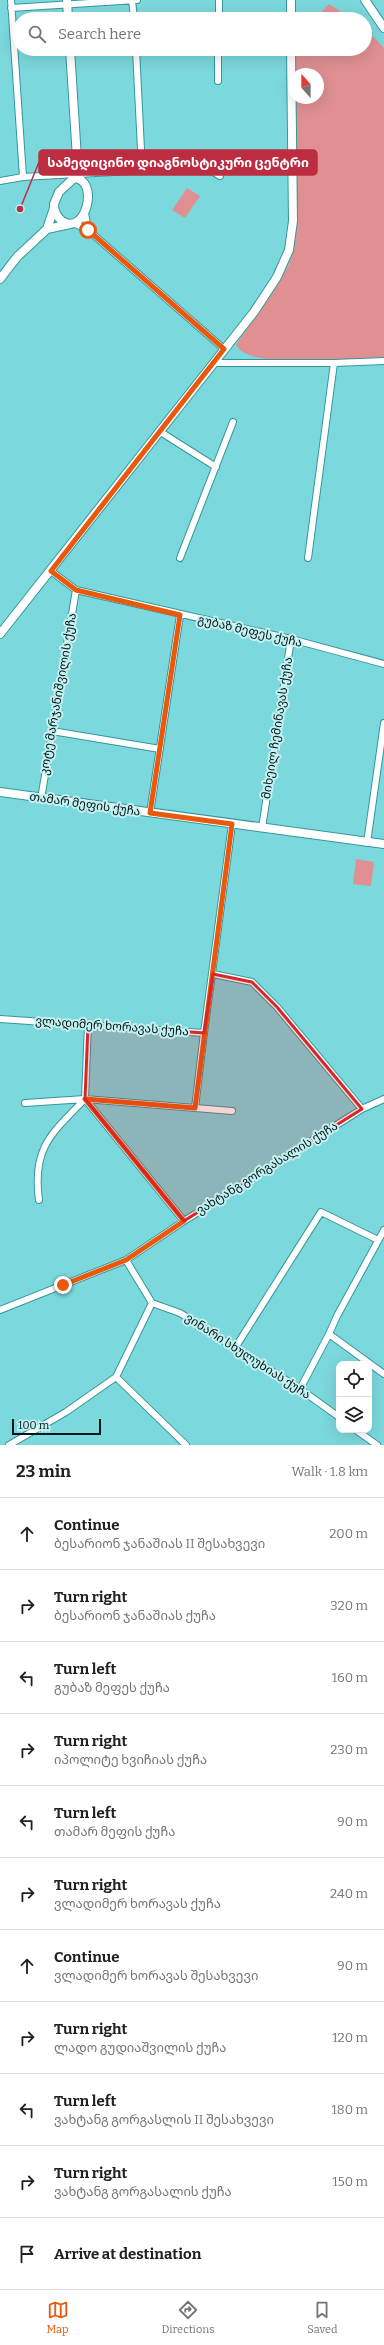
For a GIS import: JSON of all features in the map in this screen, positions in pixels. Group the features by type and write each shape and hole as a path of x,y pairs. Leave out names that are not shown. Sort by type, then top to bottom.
{"street":[{"path":"11,0 12,12"},
{"path":"132,0 133,12"},
{"path":"12,8 67,2 137,0"},
{"path":"218,0 219,12"},
{"path":"291,0 291,12"},
{"path":"365,0 384,28"},
{"path":"67,2 68,12"},
{"path":"15,56 23,177"},
{"path":"70,56 78,174 86,185 88,201 85,213 88,230"},
{"path":"136,56 142,170"},
{"path":"218,56 218,81"},
{"path":"0,634 213,364 277,277 289,250 293,221 291,56"},
{"path":"0,181 23,177 205,167 220,176"},
{"path":"0,278 17,257 47,229 59,192 68,181 78,174"},
{"path":"68,181 78,178 86,185"},
{"path":"54,208 61,220 88,230 224,349"},
{"path":"47,229 72,223 85,213"},
{"path":"213,364 384,361"},
{"path":"308,558 334,363"},
{"path":"180,558 233,422"},
{"path":"159,431 216,467"},
{"name":"გუბაზ მეფეს ქუჩა","path":"51,571 76,590 180,615 291,639 384,664"},
{"name":"კოტე მარჯანიშვილის ქუჩა","path":"41,798 76,590"},
{"path":"150,813 180,615"},
{"name":"მიხეილ ჩემინავას ქუჩა","path":"262,828 291,639"},
{"path":"367,843 384,723"},
{"path":"52,732 160,749"},
{"name":"თამარ მეფის ქუჩა","path":"0,792 367,843 384,844"},
{"name":"ვლადიმერ ხორავას ქუჩა","path":"0,1019 204,1033 232,824"},
{"path":"213,974 252,982 285,1016 362,1109"},
{"path":"88,1024 85,1099 184,1221"},
{"path":"195,1108 204,1033"},
{"path":"39,1200 37,1167 41,1152 53,1131 85,1099"},
{"path":"25,1103 85,1099 232,1111"},
{"name":"ვახტანგ გორგასალის ქუჩა","path":"0,1310 126,1260 184,1221 362,1109 384,1099"},
{"path":"236,1348 321,1212 378,1240"},
{"path":"300,1390 337,1316 384,1230"},
{"path":"9,1445 66,1412 116,1376 152,1303 126,1260"},
{"name":"ვინარი სხულუხიას ქუჩა","path":"152,1303 180,1313 300,1390 336,1416"},
{"path":"329,1334 384,1374"},
{"path":"116,1376 186,1445"},
{"path":"360,1433 377,1445"}],"highlighted area":[{"path":"213,974 252,982 277,1007 362,1109 184,1221 85,1099 88,1024 204,1033"}],"shaded area":[{"path":"329,4 341,12 322,12"},
{"path":"372,35 384,48 384,357 304,361 281,360 261,358 245,353 236,345 289,265 297,226 296,104 324,104 324,68 295,68 295,56 372,56"},
{"path":"187,188 200,196 185,218 172,210"},
{"path":"356,859 374,862 371,886 353,884"}],"place":[{"name":"სამედიცინო დიაგნოსტიკური ცენტრი","path":"20,209"}],"route":[{"path":"63,1285 126,1260 184,1221 85,1099 195,1108 232,824 150,813 180,615 76,590 51,571 224,349 88,230"}]}
